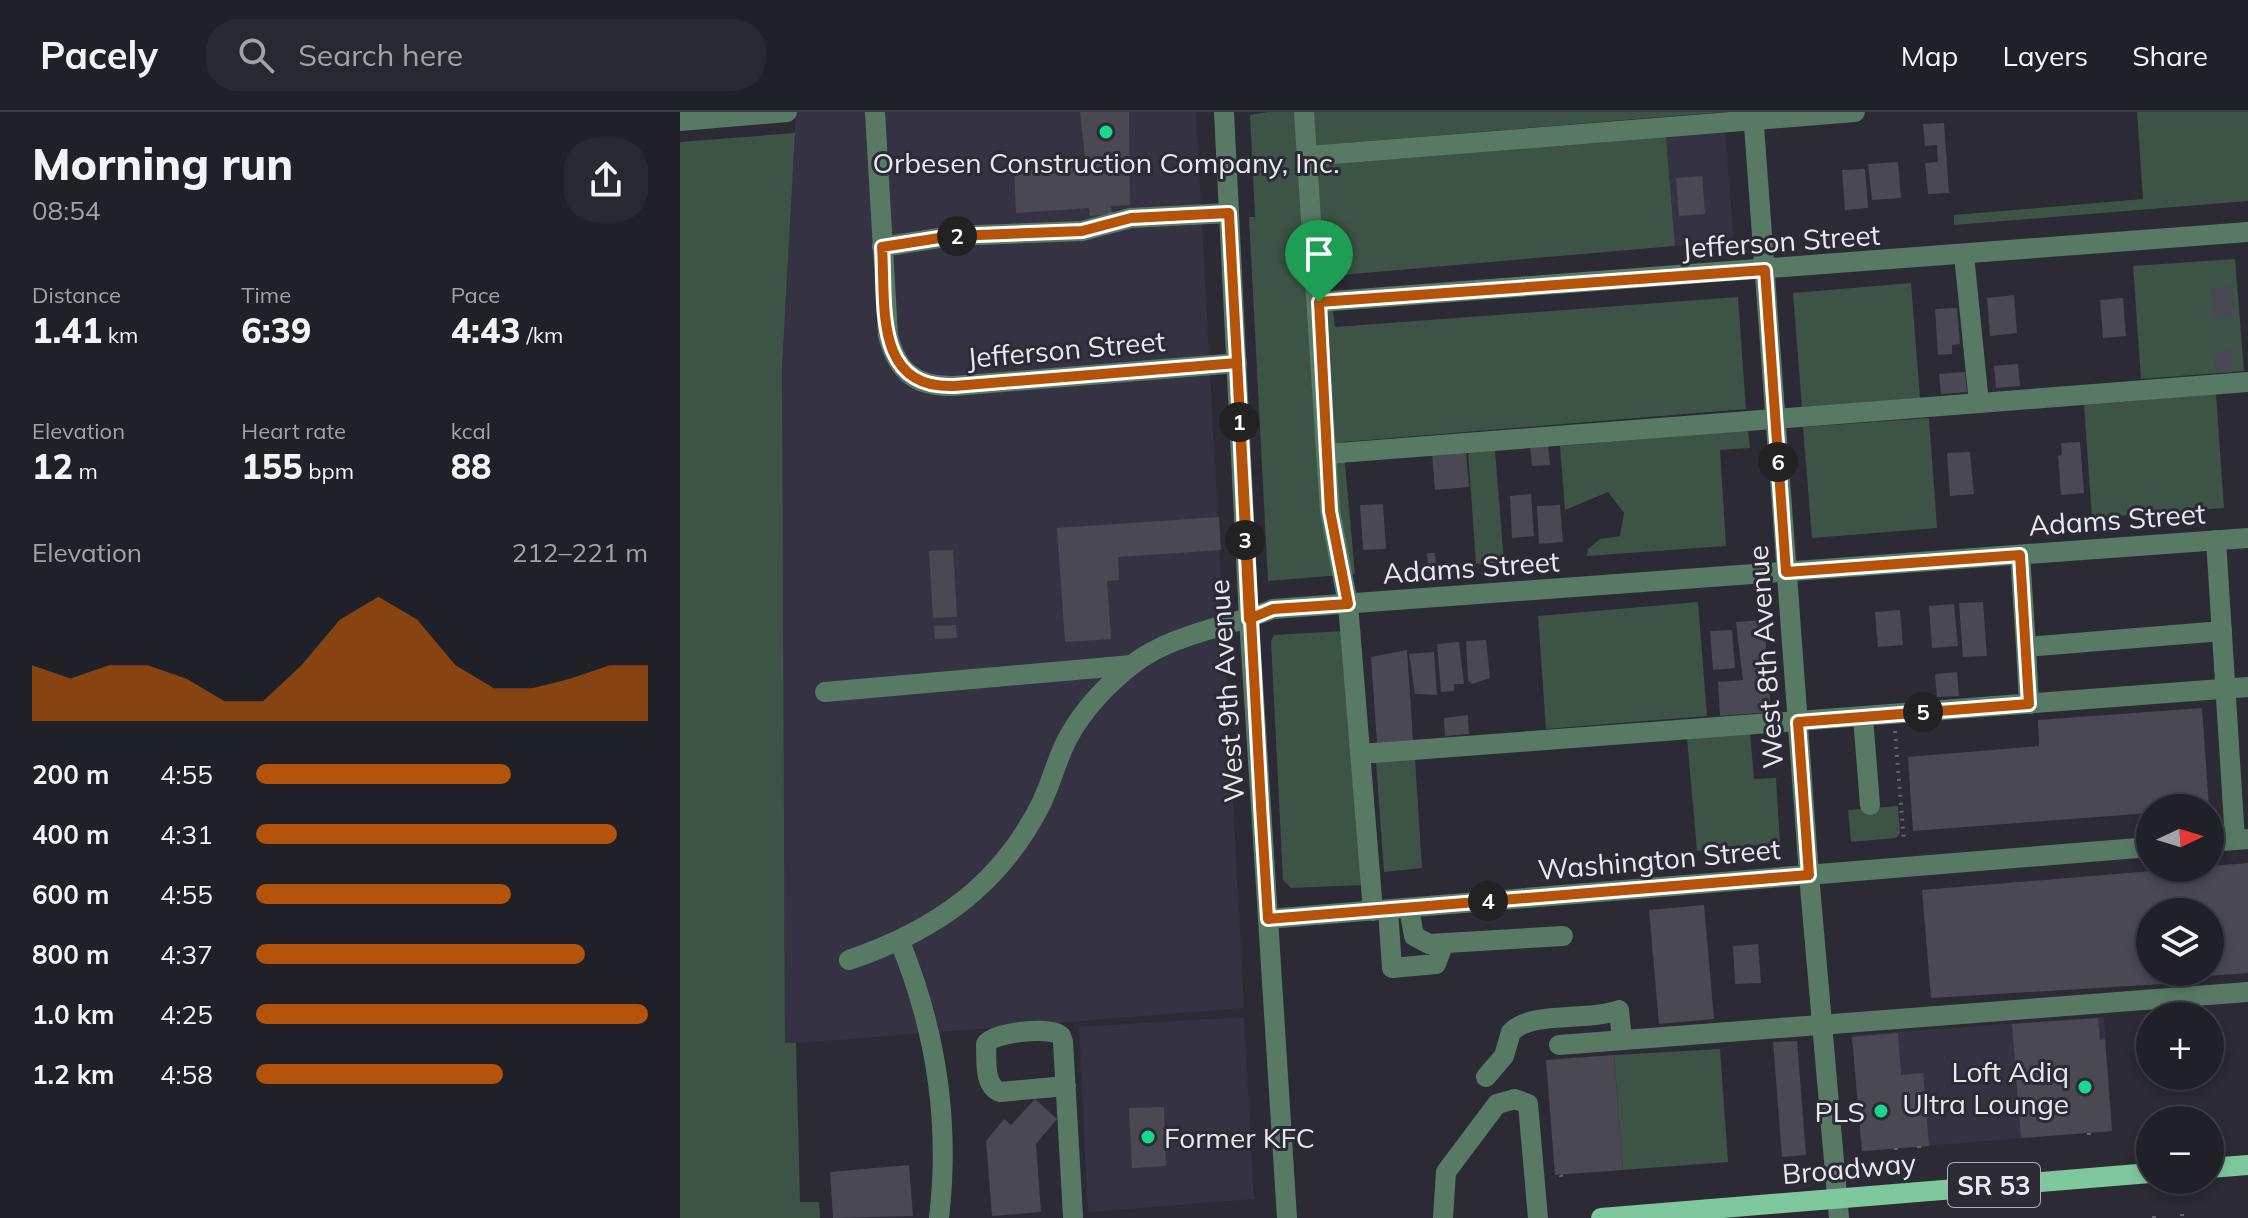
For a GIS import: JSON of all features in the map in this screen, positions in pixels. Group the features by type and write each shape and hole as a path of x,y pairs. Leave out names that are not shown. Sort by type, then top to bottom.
{"main road":[{"path":"2224,1167 2248,1165"},
{"name":"Broadway","path":"1601,1218 2136,1174"}],"street":[{"path":"680,121 787,112"},
{"path":"875,112 882,247 952,236 1082,231 1131,218 1229,213"},
{"name":"West 9th Avenue","path":"1224,112 1249,619 1287,1218"},
{"path":"1304,112 1319,302 1330,511 1348,604 1360,754 1380,910 1392,968 1436,964 1443,946"},
{"path":"1308,156 1753,116 1855,112"},
{"name":"West 8th Avenue","path":"1753,116 1809,875 1839,1218"},
{"name":"Jefferson Street","path":"1319,302 2248,232"},
{"name":"Jefferson Street","path":"882,247 888,335 896,361 916,381 941,387 1237,363"},
{"path":"1964,255 1979,403"},
{"path":"1326,454 2248,382"},
{"name":"Adams Street","path":"849,960 900,942 960,903 1006,856 1043,801 1068,737 1086,711 1132,665 1166,643 1273,609 2248,538"},
{"path":"2216,540 2225,689 2242,840"},
{"path":"2020,555 2029,704"},
{"path":"2026,647 2222,631"},
{"path":"825,692 1132,665"},
{"path":"1360,754 2248,687"},
{"path":"1863,717 1870,805"},
{"name":"Washington Street","path":"1268,919 2136,848"},
{"path":"1409,908 1414,936 1429,944 1443,946 1563,936"},
{"path":"900,942 925,1012 940,1087 939,1218"},
{"path":"1559,1045 2248,992"},
{"path":"1486,1077 1504,1056 1511,1032 1530,1020 1589,1018 1619,1010 1622,1040"},
{"path":"1066,1086 1000,1092 993,1089 989,1081 986,1044 999,1036 1057,1032 1063,1042 1066,1086 1073,1218"},
{"path":"1443,1218 1444,1176 1497,1104 1515,1099 1528,1104 1538,1218"}],"path":[{"path":"1894,725 1904,842"}],"shaded area":[{"path":"796,112 1196,112 1244,1008 785,1044 782,368"},
{"path":"1725,132 1734,242 1675,246 1666,136"},
{"path":"1244,1017 1254,1199 1088,1212 1079,1027"},
{"path":"2104,1017 2112,1131 1862,1151 1852,1035"}],"green space":[{"path":"1268,112 1723,112 1321,145 1666,136 1675,246 1329,276 1335,327 1738,297 1746,409 1343,442 1355,574 1268,581 1249,217 1255,217 1250,115"},
{"path":"2137,112 2248,112 2248,201 1954,225 1954,215 2143,199"},
{"path":"795,133 782,368 785,1043 796,1043 800,1202 819,1202 820,1218 680,1218 680,142"},
{"path":"2235,259 2244,371 2141,379 2133,266"},
{"path":"1911,283 1920,398 1802,407 1793,293"},
{"path":"2216,394 2224,508 2092,518 2084,405"},
{"path":"1929,418 1937,528 1812,538 1803,427"},
{"path":"1748,430 1750,448 1720,450 1726,546 1587,556 1588,549 1600,539 1620,536 1624,513 1608,492 1565,510 1560,446"},
{"path":"1495,450 1504,562 1476,564 1468,451"},
{"path":"1698,602 1707,716 1546,729 1538,616"},
{"path":"1344,631 1364,885 1291,888 1283,880 1271,641 1274,635"},
{"path":"1750,733 1754,779 1776,778 1780,843 1697,851 1687,738"},
{"path":"1415,758 1422,868 1384,872 1376,762"},
{"path":"1898,806 1900,833 1896,838 1851,842 1848,810"},
{"path":"1720,1049 1728,1162 1623,1170 1614,1055"}],"building":[{"path":"1080,112 1129,112 1130,205 1111,206 1112,214 1090,216 1089,208 1016,213 1014,171 1086,167"},
{"path":"1944,123 1949,193 1928,194 1925,163 1938,162 1937,145 1925,146 1923,124"},
{"path":"1898,162 1901,198 1872,200 1868,164"},
{"path":"1865,169 1868,208 1845,210 1842,170"},
{"path":"1702,176 1705,214 1679,216 1676,178"},
{"path":"2232,286 2234,316 2213,318 2211,288"},
{"path":"2014,295 2017,333 1990,336 1987,298"},
{"path":"2123,298 2126,336 2103,338 2100,300"},
{"path":"1957,308 1960,344 1952,345 1952,354 1938,355 1935,309"},
{"path":"2232,350 2233,372 2216,373 2214,352"},
{"path":"2018,364 2020,386 1996,388 1994,366"},
{"path":"1965,372 1967,392 1941,394 1939,374"},
{"path":"2080,442 2084,493 2061,495 2058,456 2062,455 2061,443"},
{"path":"1548,444 1550,465 1532,466 1530,445"},
{"path":"1466,451 1469,487 1435,490 1432,453"},
{"path":"1970,452 1974,494 1950,496 1947,453"},
{"path":"1531,494 1534,536 1512,538 1510,496"},
{"path":"1383,504 1386,549 1363,550 1360,505"},
{"path":"1560,505 1563,542 1539,544 1537,506"},
{"path":"1219,517 1221,550 1118,557 1119,580 1107,581 1111,639 1065,642 1057,528"},
{"path":"953,550 957,617 933,618 929,551"},
{"path":"1427,553 1435,553 1436,566 1428,566"},
{"path":"1983,602 1987,656 1963,657 1959,603"},
{"path":"1954,604 1958,646 1932,648 1929,606"},
{"path":"1900,610 1903,645 1878,647 1875,612"},
{"path":"1764,620 1771,712 1720,716 1718,682 1743,680 1736,622"},
{"path":"956,625 957,638 935,639 934,626"},
{"path":"1732,630 1735,668 1713,670 1710,631"},
{"path":"1486,640 1490,678 1472,684 1468,680 1466,641"},
{"path":"1459,642 1464,684 1454,684 1454,691 1441,692 1437,644"},
{"path":"1407,650 1413,740 1377,743 1371,657"},
{"path":"1434,652 1437,695 1415,694 1409,654"},
{"path":"1957,672 1959,696 1937,697 1935,674"},
{"path":"2202,708 2208,794 2136,794 2136,814 1913,831 1908,757 2039,746 2038,720"},
{"path":"1468,715 1469,734 1445,736 1444,718"},
{"path":"2248,863 2248,973 2224,975 2224,898 2136,898 2136,986 1931,998 1922,890 2136,872 2136,882 2224,882 2224,865"},
{"path":"1704,905 1714,1019 1659,1024 1649,910"},
{"path":"1758,944 1761,983 1735,984 1733,946"},
{"path":"2098,1018 2100,1040 2105,1039 2112,1131 2021,1138 2012,1024"},
{"name":"PLS","path":"1898,1033 1901,1075 1923,1073 1929,1146 1862,1151 1852,1037"},
{"path":"1797,1041 1806,1155 1782,1157 1773,1042"},
{"path":"1614,1055 1623,1170 1555,1175 1546,1060"},
{"path":"1035,1099 1057,1119 1036,1144 1041,1212 992,1216 986,1141 1004,1119 1011,1125"},
{"name":"Former KFC","path":"1164,1107 1166,1166 1132,1168 1129,1108"},
{"path":"909,1165 913,1216 833,1218 830,1172"}],"place":[{"name":"Orbesen Construction Company, Inc.","path":"1106,132"},
{"name":"Loft Adiq Ultra Lounge","path":"2085,1087"},
{"name":"PLS","path":"1881,1111"},
{"name":"Former KFC","path":"1148,1137"}],"route":[{"path":"1319,302 1330,511 1348,604 1273,609 1249,619 1237,363 941,387 927,385 905,372 896,361 891,346 882,247 952,236 1082,231 1131,218 1229,213 1237,363 1245,533 1249,619 1268,919 1809,875 1798,722 2029,704 2020,555 1786,572 1765,270 1319,302"}]}
